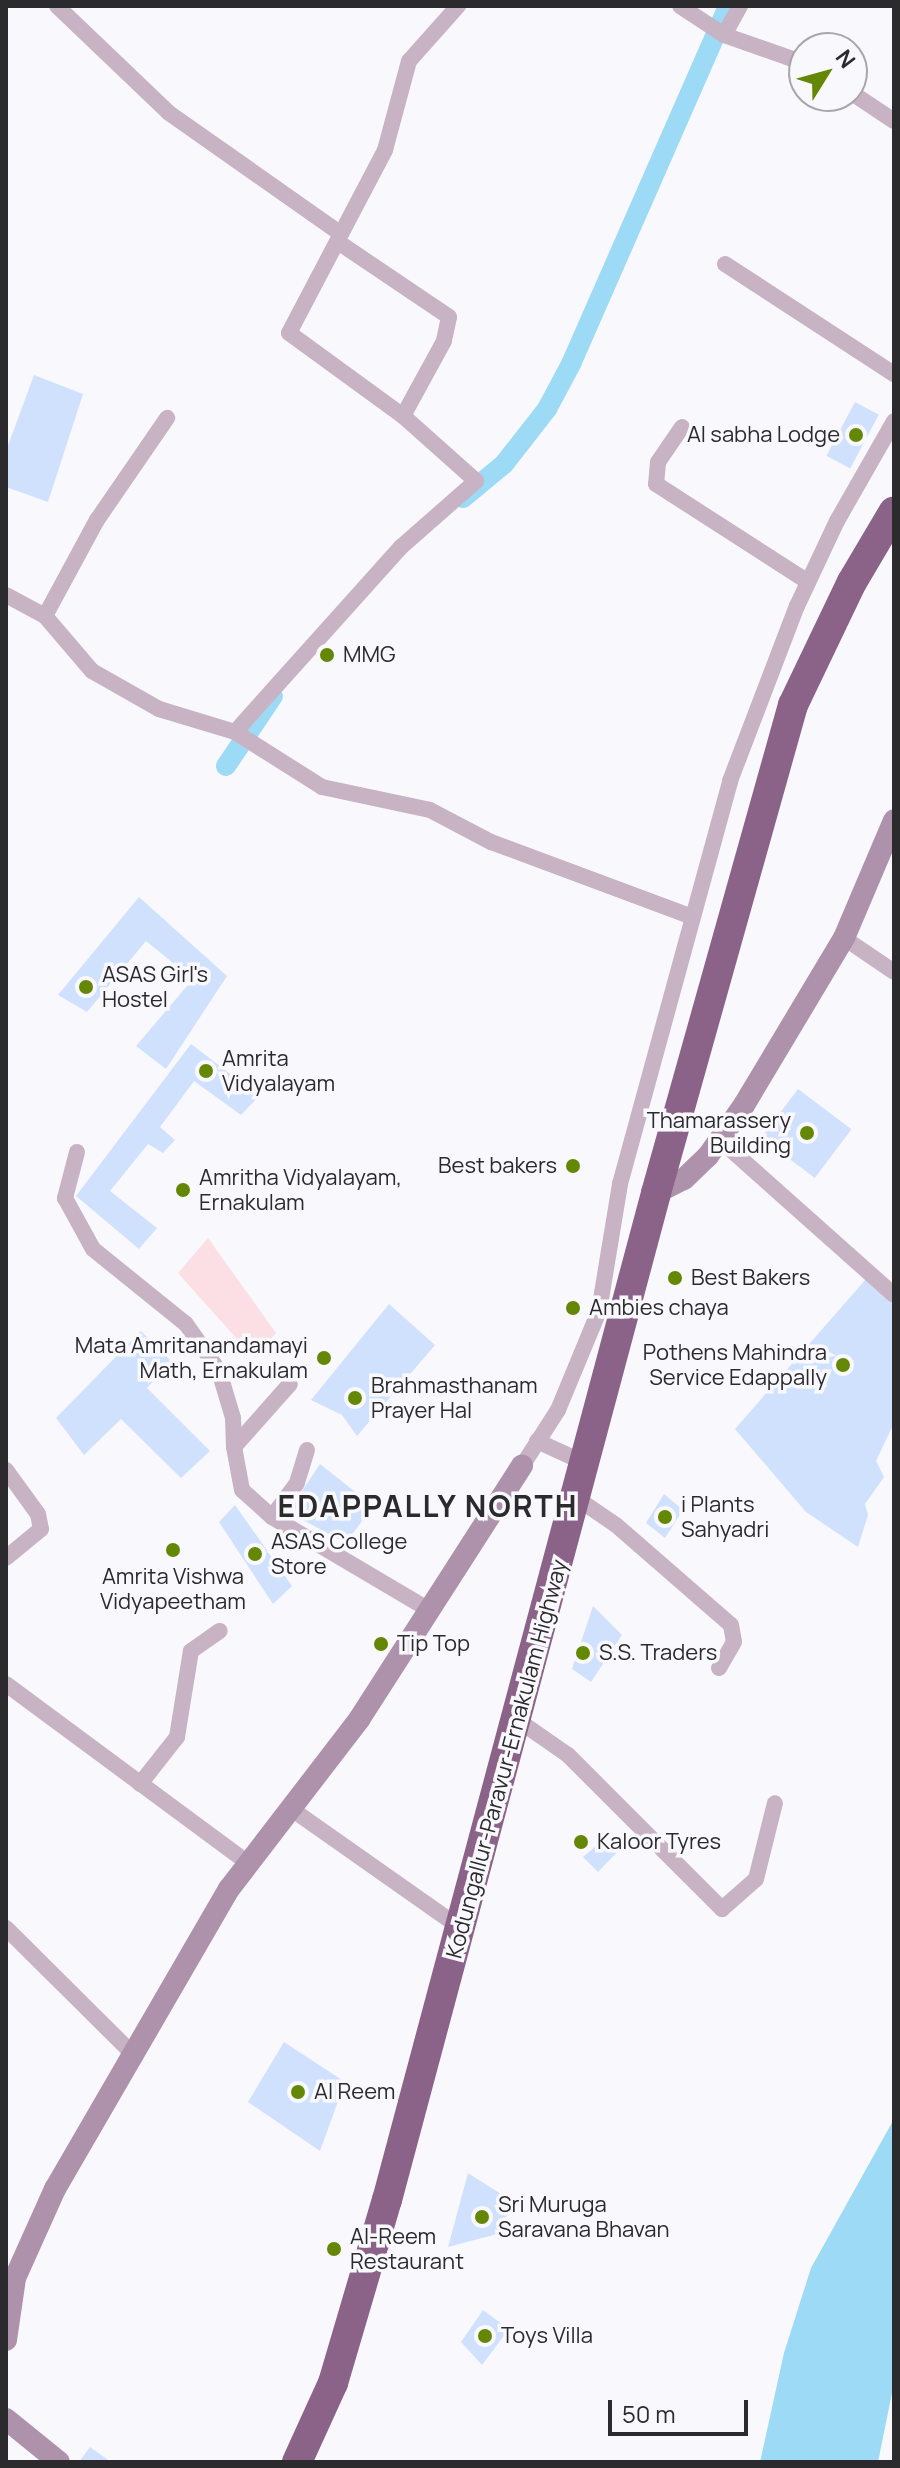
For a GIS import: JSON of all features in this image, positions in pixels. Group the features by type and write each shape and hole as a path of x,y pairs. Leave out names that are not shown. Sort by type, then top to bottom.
{"highway":[{"name":"Kodungallur-Paravur-Ernakulam Highway","path":"297,2462 333,2383 519,1721 578,1499 587,1464 611,1317 656,1193 793,705 852,582 894,511"}],"street":[{"path":"57,6 169,113 449,317 444,341 403,416"},
{"path":"243,737 401,547 476,481 403,416 289,333 385,150 409,61 458,6"},
{"path":"680,6 719,32 788,57"},
{"path":"719,32 740,6"},
{"path":"868,104 894,121"},
{"path":"725,264 894,374"},
{"path":"45,616 97,520 167,418"},
{"path":"6,2340 8,2309 15,2278 55,2189 134,2055 248,1863 360,1718 522,1466 611,1317 620,1184 730,781 808,582 894,421"},
{"path":"682,427 655,469 656,484 808,582"},
{"path":"6,595 45,616 92,671 159,709 243,737 322,787 430,810 491,842 693,917"},
{"path":"656,1193 684,1179 720,1140 844,938 894,820"},
{"path":"844,938 894,972"},
{"path":"720,1140 894,1295"},
{"path":"77,1152 65,1198 93,1249 186,1324 219,1371 233,1418 234,1447 242,1490 272,1517 429,1610"},
{"path":"234,1447 290,1384"},
{"path":"537,1441 587,1464"},
{"path":"272,1517 297,1483 307,1450"},
{"path":"6,1470 38,1514 41,1529 6,1558"},
{"path":"578,1499 616,1525 731,1625 734,1642 719,1668"},
{"path":"140,1784 177,1737 191,1651 220,1631"},
{"path":"6,1684 248,1863"},
{"path":"519,1721 568,1755 722,1909 756,1879 775,1803"},
{"path":"290,1808 461,1928"},
{"path":"6,1928 134,2055"},
{"path":"6,2419 59,2462"}],"shaded area":[{"path":"208,1238 276,1333 254,1358 178,1273"}],"water":[{"path":"894,2119 894,2383 878,2462 760,2462 784,2353 811,2268"}],"building":[{"path":"34,375 83,394 48,502 6,487 6,451"},
{"path":"855,402 879,415 850,469 826,456"},
{"name":"ASAS Girl's Hostel","path":"139,897 227,976 166,1069 136,1046 193,979 146,941 87,1012 58,995"},
{"name":"Amritha Vidyalayam, Ernakulam","path":"191,1044 259,1096 241,1115 194,1081 160,1127 175,1140 163,1153 148,1144 110,1191 157,1228 139,1249 76,1196"},
{"name":"Thamarassery Building","path":"798,1089 852,1129 815,1178 761,1138"},
{"name":"Pothens Mahindra Service Edappally","path":"866,1279 894,1306 894,1423 876,1461 884,1477 865,1504 868,1515 858,1547 806,1512 735,1429"},
{"path":"389,1304 435,1345 357,1436 342,1415 311,1400"},
{"path":"141,1331 171,1361 147,1388 210,1451 181,1478 121,1419 84,1455 56,1418"},
{"path":"320,1464 373,1506 346,1543 288,1512"},
{"name":"i Plants Sahyadri","path":"664,1494 683,1510 665,1538 646,1523"},
{"name":"ASAS College Store","path":"235,1505 292,1586 273,1604 219,1522"},
{"path":"593,1606 622,1635 591,1682 572,1669"},
{"path":"610,1834 623,1846 598,1872 583,1857"},
{"name":"Al Reem","path":"284,2042 345,2082 320,2151 248,2102"},
{"name":"Sri Muruga Saravana Bhavan","path":"468,2173 512,2201 501,2233 448,2247"},
{"name":"Toys Villa","path":"483,2310 509,2329 482,2365 461,2342"},
{"path":"90,2447 111,2462 79,2462"}],"waterway":[{"path":"463,498 504,464 547,409 571,364 728,6"},
{"path":"226,766 273,696"}],"place":[{"name":"Al sabha Lodge","path":"856,435"},
{"name":"MMG","path":"327,655"},
{"name":"ASAS Girl's Hostel","path":"86,987"},
{"name":"Amrita Vidyalayam","path":"206,1071"},
{"name":"Thamarassery Building","path":"807,1133"},
{"name":"Best bakers","path":"573,1166"},
{"name":"Amritha Vidyalayam, Ernakulam","path":"183,1190"},
{"name":"Best Bakers","path":"675,1278"},
{"name":"Ambies chaya","path":"573,1308"},
{"name":"Mata Amritanandamayi Math, Ernakulam","path":"324,1358"},
{"name":"Pothens Mahindra Service Edappally","path":"843,1365"},
{"name":"Brahmasthanam Prayer Hal","path":"355,1398"},
{"name":"i Plants Sahyadri","path":"665,1517"},
{"name":"Amrita Vishwa Vidyapeetham","path":"173,1550"},
{"name":"ASAS College Store","path":"255,1554"},
{"name":"Tip Top","path":"381,1644"},
{"name":"S.S. Traders","path":"583,1653"},
{"name":"Kaloor Tyres","path":"581,1842"},
{"name":"Al Reem","path":"298,2092"},
{"name":"Sri Muruga Saravana Bhavan","path":"482,2217"},
{"name":"Al-Reem Restaurant","path":"334,2249"},
{"name":"Toys Villa","path":"485,2336"}],"district":[{"name":"EDAPPALLY NORTH","path":"428,1506"}]}
